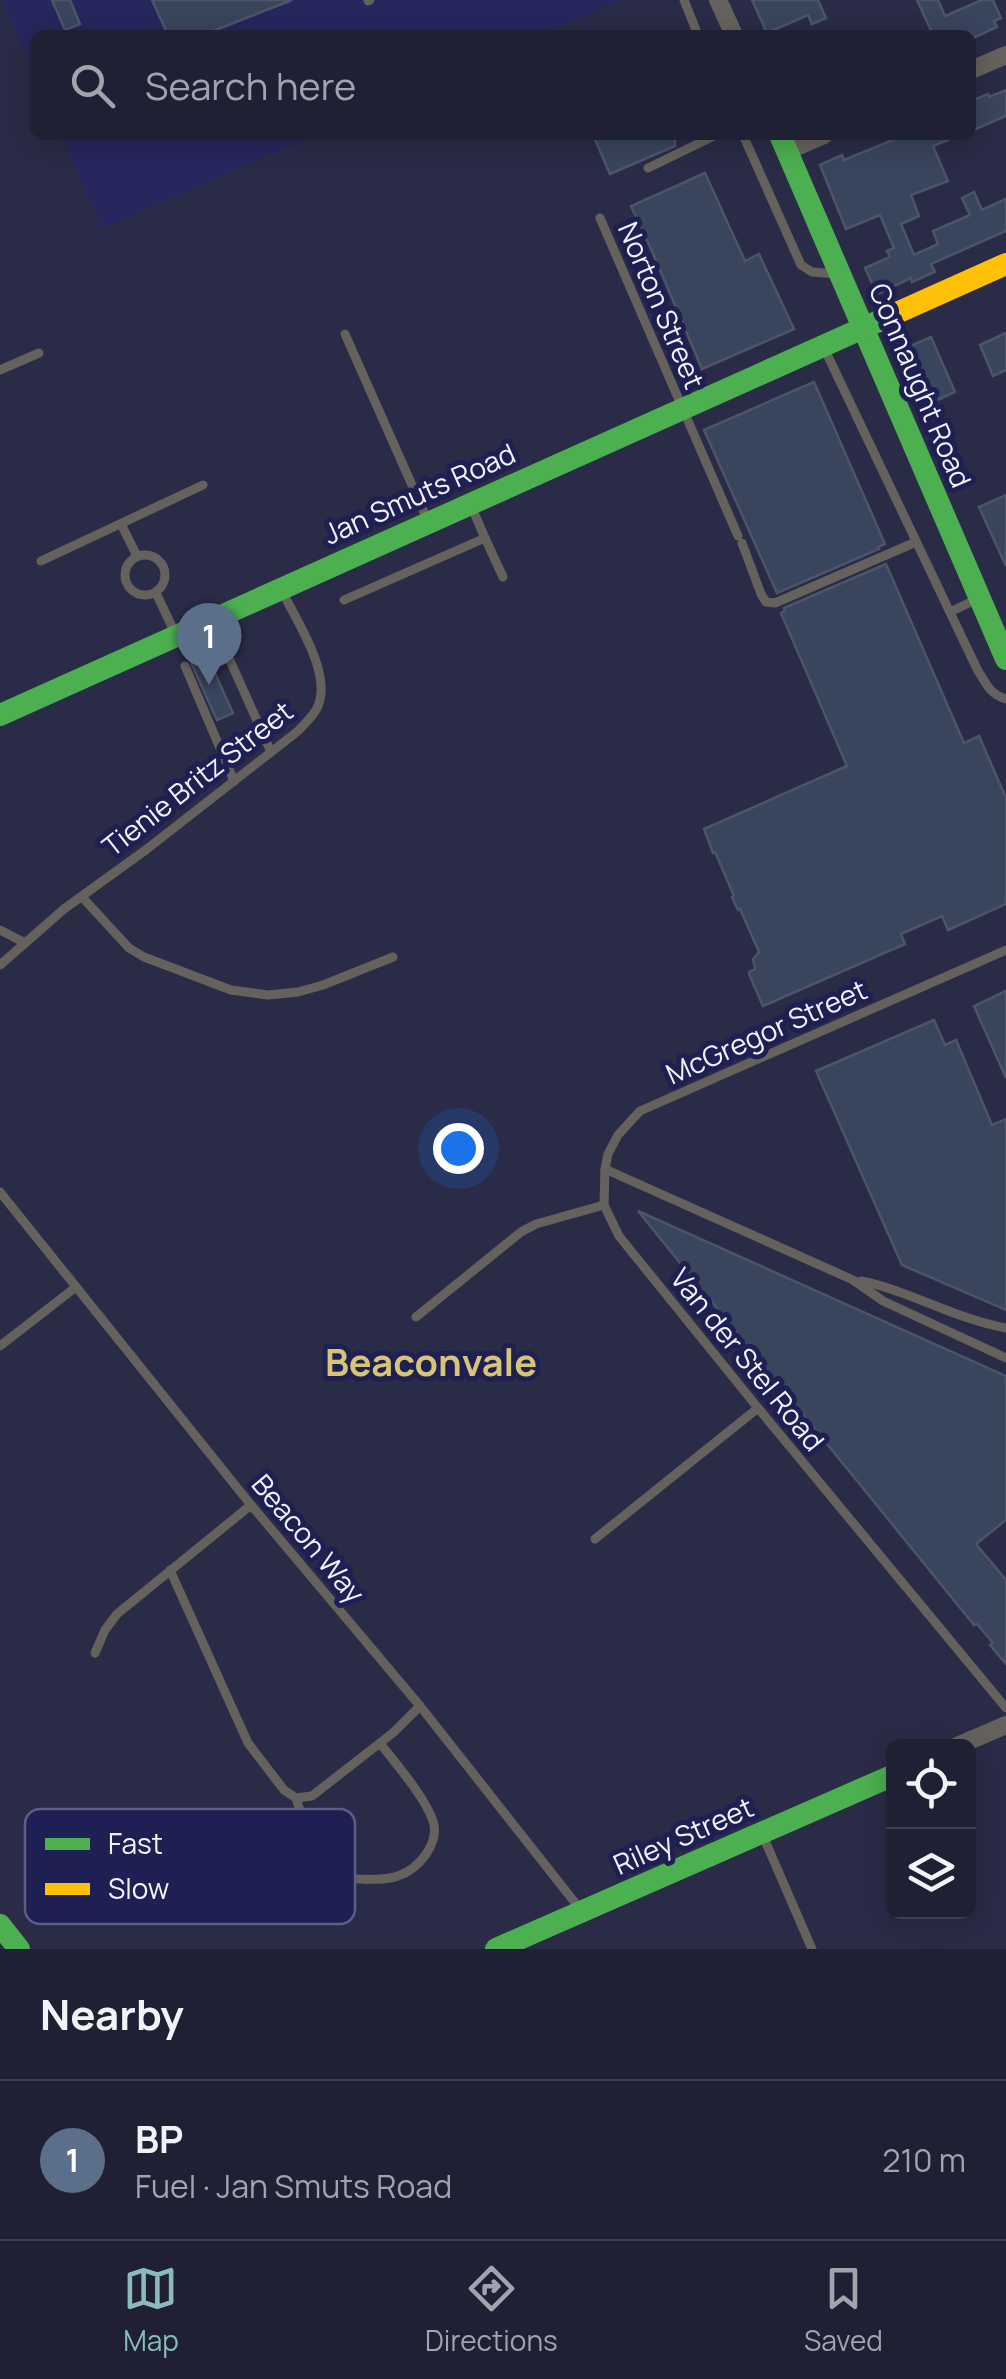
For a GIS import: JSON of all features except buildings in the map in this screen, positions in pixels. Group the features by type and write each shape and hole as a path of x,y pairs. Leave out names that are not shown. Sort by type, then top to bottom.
{"street":[{"path":"718,0 732,30"},
{"path":"976,68 1006,55"},
{"name":"Connaught Road","path":"783,143 1006,659"},
{"name":"Jan Smuts Road","path":"0,715 1006,264"},
{"path":"973,1739 1006,1725"},
{"name":"Riley Street","path":"496,1949 886,1779"},
{"path":"0,1925 20,1949"}],"lane":[{"path":"684,0 696,30"},
{"path":"648,168 706,140"},
{"path":"744,140 800,265 820,274 840,274"},
{"name":"Norton Street","path":"600,218 766,602 775,604 916,542"},
{"path":"346,334 428,522"},
{"path":"824,346 977,669 989,690 1006,699"},
{"path":"0,370 39,353"},
{"path":"41,561 203,485"},
{"path":"470,504 503,577"},
{"path":"121,524 137,556"},
{"path":"344,600 486,538"},
{"path":"137,556 154,557 161,562 165,579 156,593 146,596 129,589 124,571 137,556"},
{"name":"Tienie Britz Street","path":"0,965 82,896 310,719 319,704 320,671 281,588"},
{"path":"156,593 176,635"},
{"path":"950,612 980,598"},
{"path":"220,638 271,752"},
{"path":"185,666 234,781"},
{"path":"82,896 129,948 231,990 298,992 324,986 393,957"},
{"path":"0,930 26,944"},
{"name":"McGregor Street","path":"604,1205 608,1154 640,1111 1006,950"},
{"path":"605,1169 853,1280 884,1301 1006,1358"},
{"name":"Beacon Way","path":"0,1192 584,1912"},
{"path":"416,1317 521,1232 604,1205"},
{"name":"Van der Stel Road","path":"604,1205 619,1236 1006,1708"},
{"path":"853,1280 890,1287 977,1321 1006,1328"},
{"path":"0,1346 76,1287"},
{"path":"595,1539 758,1408"},
{"path":"95,1653 112,1620 251,1505"},
{"path":"170,1570 248,1743 284,1790 296,1798 312,1796 420,1706"},
{"path":"355,1878 398,1876 418,1863 433,1843 434,1823 380,1743"},
{"path":"296,1798 299,1809"},
{"path":"762,1833 812,1949"}],"shaded area":[{"path":"2,0 620,0 552,30 30,30 30,64"},
{"path":"63,140 303,140 102,229"}],"traffic: fast":[{"path":"782,140 1006,659"},
{"path":"0,715 890,316"},
{"path":"496,1949 886,1778"},
{"path":"0,1925 19,1949"}],"traffic: slow":[{"path":"890,316 1006,264"}],"place":[{"name":"BP","path":"209,685"}],"district":[{"name":"Beaconvale","path":"431,1361"}]}
